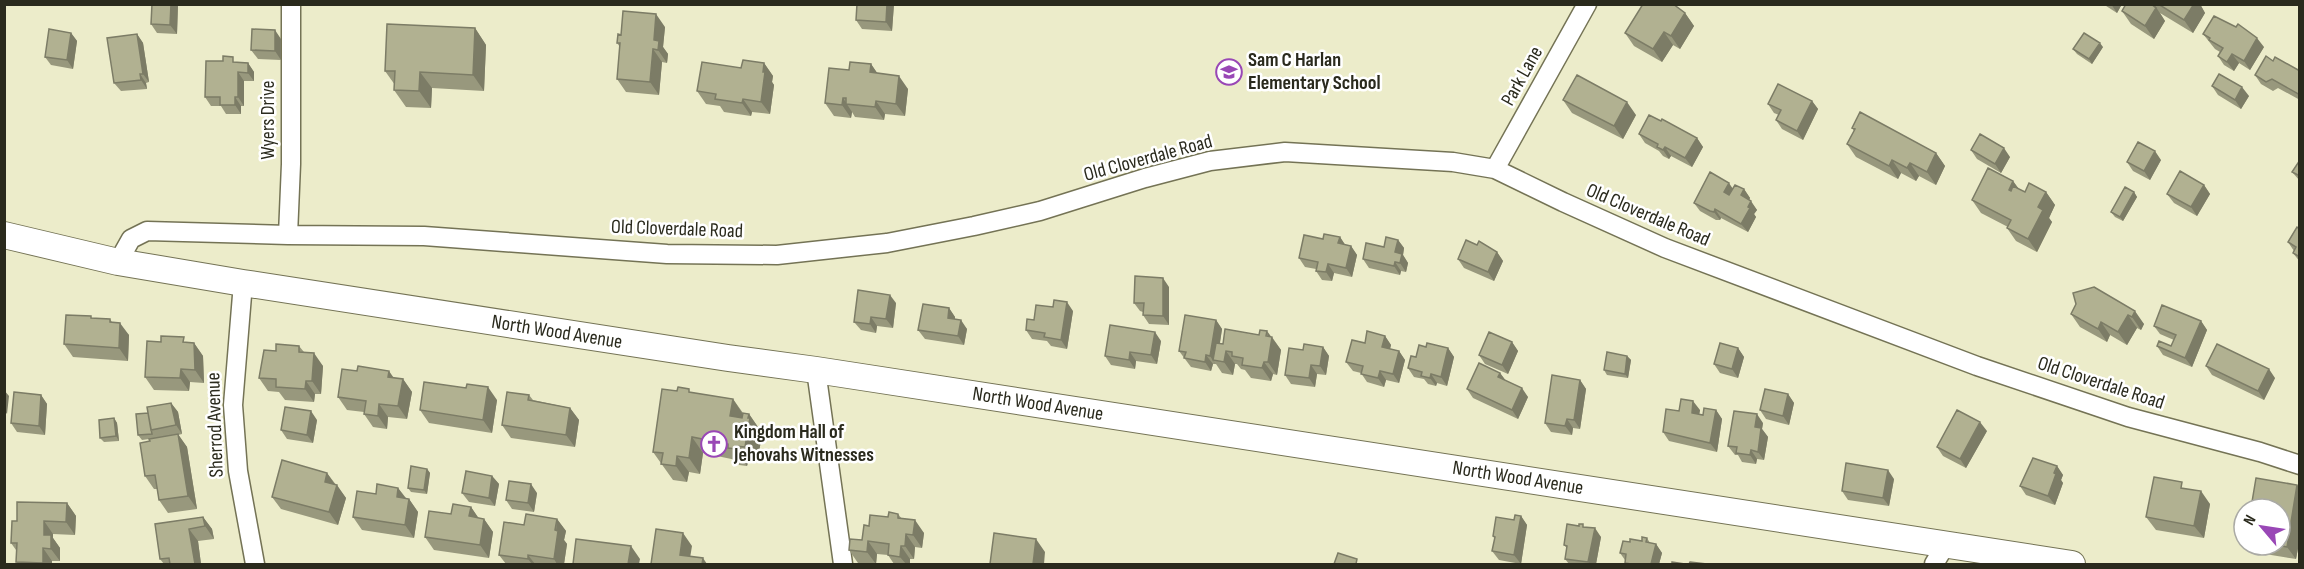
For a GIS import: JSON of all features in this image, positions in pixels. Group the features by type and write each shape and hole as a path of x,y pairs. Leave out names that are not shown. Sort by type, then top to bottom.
{"main road":[{"name":"North Wood Avenue","path":"4,235 118,262 243,284 816,370 1940,554 2072,564"}],"street":[{"name":"Wyers Drive","path":"288,236 291,164 291,4"},
{"name":"Park Lane","path":"1496,169 1587,4"},
{"name":"Old Cloverdale Road","path":"118,262 131,239 147,231 288,236 424,236 667,254 777,255 887,243 974,226 1050,208 1210,161 1285,152 1453,162 1496,169 1665,248 1977,366 2128,417 2300,465"},
{"name":"Sherrod Avenue","path":"243,284 233,405 238,471 255,564"},
{"path":"816,370 843,564"}],"building":[{"path":"152,4 171,4 170,25 151,24"},
{"path":"857,4 887,4 886,22 856,20"},
{"path":"1643,4 1673,4 1685,13 1671,36 1664,32 1653,49 1625,33"},
{"path":"2126,4 2151,4 2156,8 2145,26 2122,11"},
{"path":"2158,4 2194,4 2184,20"},
{"path":"623,11 656,14 654,40 659,41 658,50 653,49 650,82 617,79 620,43 617,43 618,34 621,35"},
{"path":"2214,16 2236,27 2238,24 2257,38 2244,61 2232,54 2227,62 2218,56 2223,48 2203,34"},
{"path":"387,24 475,28 473,75 420,72 419,91 394,90 395,71 385,71"},
{"path":"49,29 71,33 67,60 45,57"},
{"path":"252,29 275,30 275,51 251,50"},
{"path":"2084,33 2100,43 2089,59 2073,49"},
{"path":"137,34 143,74 140,74 141,80 114,83 107,38"},
{"path":"223,56 233,57 233,62 248,63 248,73 238,72 238,97 235,97 235,105 220,105 220,97 205,97 206,61 223,61"},
{"path":"2266,56 2273,61 2275,57 2300,71 2300,95 2272,79 2266,82 2255,75"},
{"path":"743,60 764,63 761,102 743,99 742,103 715,99 716,94 697,91 702,62 741,68"},
{"path":"850,62 871,64 870,72 899,76 896,104 876,101 875,107 846,104 846,98 843,98 842,105 825,103 829,68 849,70"},
{"path":"2219,74 2242,87 2235,100 2212,86"},
{"path":"1577,75 1627,102 1614,126 1563,100"},
{"path":"1778,84 1812,101 1797,131 1776,120 1781,110 1768,104"},
{"path":"1860,112 1936,153 1927,172 1910,163 1907,168 1892,160 1889,166 1847,144"},
{"path":"1649,115 1661,121 1662,119 1697,138 1685,158 1665,147 1663,150 1657,147 1658,144 1639,134"},
{"path":"1980,134 2004,148 1995,164 1971,150"},
{"path":"2138,142 2155,151 2144,171 2127,162"},
{"path":"2300,160 2300,176 2292,172"},
{"path":"1988,168 2013,181 2009,190 2011,191 2013,186 2025,192 2029,183 2046,192 2038,207 2043,210 2028,239 2007,228 2011,220 1972,200"},
{"path":"2180,171 2204,185 2191,207 2167,194"},
{"path":"1710,172 1729,183 1724,192 1729,195 1735,185 1744,189 1741,195 1751,201 1748,207 1750,208 1741,224 1715,209 1714,212 1710,211 1694,203"},
{"path":"2125,187 2134,192 2120,217 2111,212"},
{"path":"2297,227 2300,229 2300,257 2293,253 2296,247 2288,242"},
{"path":"1324,234 1340,237 1338,243 1351,246 1346,268 1328,264 1326,272 1316,271 1318,262 1299,258 1304,235 1323,239"},
{"path":"1386,237 1398,240 1395,252 1402,254 1400,263 1395,262 1394,266 1363,259 1366,243 1384,247"},
{"path":"1466,240 1477,245 1479,241 1497,252 1488,272 1458,259"},
{"path":"1135,276 1163,278 1163,316 1143,315 1144,303 1134,303"},
{"path":"2094,287 2135,311 2132,317 2128,315 2118,332 2101,322 2098,329 2071,314 2076,304 2073,293"},
{"path":"858,290 890,295 886,319 871,317 870,324 854,322"},
{"path":"1054,300 1067,302 1061,340 1044,337 1045,333 1026,330 1027,319 1034,320 1036,305 1053,307"},
{"path":"923,304 949,308 948,318 961,320 958,336 918,330"},
{"path":"2162,305 2201,321 2185,358 2157,346 2159,341 2171,346 2176,335 2154,326"},
{"path":"66,315 91,316 91,318 110,319 110,322 120,323 119,348 64,344"},
{"path":"1185,315 1216,320 1210,356 1206,355 1205,362 1184,358 1186,352 1179,351"},
{"path":"1110,325 1155,332 1151,355 1130,352 1129,360 1105,356"},
{"path":"1225,329 1259,335 1260,330 1267,331 1266,336 1272,337 1268,362 1264,362 1262,368 1242,365 1243,358 1232,356 1232,352 1226,351 1224,362 1213,360 1216,343 1223,344"},
{"path":"1367,331 1385,336 1382,347 1399,351 1393,374 1380,371 1378,378 1361,374 1363,366 1346,362 1352,340 1365,343"},
{"path":"1489,332 1512,342 1502,365 1479,355"},
{"path":"161,336 184,337 183,342 194,343 195,370 181,369 180,378 145,377 147,341 161,342"},
{"path":"1427,343 1448,348 1441,377 1431,374 1430,378 1421,376 1422,372 1408,368 1411,356 1416,357 1419,345 1426,347"},
{"path":"1720,343 1738,348 1732,369 1714,364"},
{"path":"276,344 299,346 299,352 314,353 312,381 306,381 305,389 276,387 276,379 259,378 264,350 276,351"},
{"path":"1304,344 1323,347 1320,366 1311,365 1309,378 1285,375 1289,348 1303,350"},
{"path":"2217,344 2269,369 2258,391 2206,366"},
{"path":"1607,352 1627,356 1625,374 1604,370"},
{"path":"1479,363 1500,373 1498,377 1522,388 1512,410 1467,389"},
{"path":"358,366 389,371 388,377 403,379 398,406 379,404 378,416 364,414 366,401 338,397 342,369 357,371"},
{"path":"1552,375 1580,380 1574,420 1567,419 1565,426 1545,423"},
{"path":"424,382 466,388 467,384 488,387 483,420 420,410"},
{"name":"Kingdom Hall of Jehovahs Witnesses","path":"678,387 689,389 689,392 733,399 730,416 742,418 743,413 749,414 748,418 750,418 745,447 728,448 728,444 692,437 689,458 677,456 676,466 661,464 663,453 653,452 662,389 677,391"},
{"path":"1765,389 1788,394 1783,416 1760,410"},
{"path":"14,392 41,395 39,426 11,423"},
{"path":"507,392 529,395 528,400 570,408 566,435 502,425"},
{"path":"1681,399 1693,401 1692,413 1703,415 1704,408 1716,410 1710,443 1663,432 1666,409 1679,411"},
{"path":"171,403 176,425 151,430 147,407"},
{"path":"285,407 311,411 307,435 281,430"},
{"path":"1957,410 1980,422 1960,459 1937,447"},
{"path":"1734,411 1757,414 1755,427 1761,428 1758,452 1751,450 1750,455 1736,453 1737,447 1728,446"},
{"path":"148,413 152,434 138,435 136,414"},
{"path":"114,418 116,436 100,438 99,420"},
{"path":"178,434 188,496 159,500 155,475 145,476 140,443 150,441 149,439"},
{"path":"2033,458 2057,466 2048,496 2020,486"},
{"path":"282,460 327,473 325,482 337,485 329,512 272,497"},
{"path":"1846,463 1888,470 1883,498 1842,491"},
{"path":"411,466 427,469 424,490 408,488"},
{"path":"466,471 492,476 489,498 462,493"},
{"path":"2154,477 2182,482 2181,488 2201,491 2194,526 2146,517"},
{"path":"2256,478 2297,485 2292,516 2292,497 2253,497"},
{"path":"509,481 531,484 528,503 506,500"},
{"path":"377,484 398,488 397,497 409,499 405,525 353,517 357,491 376,494"},
{"path":"17,502 67,503 66,522 44,521 44,535 51,535 51,549 43,548 43,563 16,562 17,543 11,543 12,521 17,521"},
{"path":"453,504 471,507 469,516 484,519 480,545 425,537 429,511 451,514"},
{"path":"889,512 898,514 898,518 915,520 913,535 906,534 905,546 901,546 900,557 888,555 889,544 868,541 867,552 849,550 850,539 862,540 864,525 869,526 870,515 888,517"},
{"path":"526,514 557,519 555,530 558,531 554,559 528,555 528,559 499,555 504,522 524,525"},
{"path":"1515,515 1521,516 1514,555 1492,551 1496,517 1514,520"},
{"path":"203,517 205,526 189,529 195,564 170,564 169,558 160,559 155,524"},
{"path":"1567,524 1579,526 1583,524 1583,527 1595,528 1588,562 1565,559"},
{"path":"656,529 683,533 680,555 703,558 702,564 651,564"},
{"path":"994,533 1036,539 1033,564 990,564"},
{"path":"1642,537 1647,538 1646,542 1656,544 1651,564 1625,563 1626,554 1620,553 1623,541 1630,542 1630,539 1642,541"},
{"path":"576,539 631,546 628,564 573,564"},
{"path":"1338,553 1357,559 1356,564 1334,564"}],"place":[{"name":"Sam C Harlan Elementary School","path":"1229,72"},
{"name":"Kingdom Hall of Jehovahs Witnesses","path":"714,444"}]}
